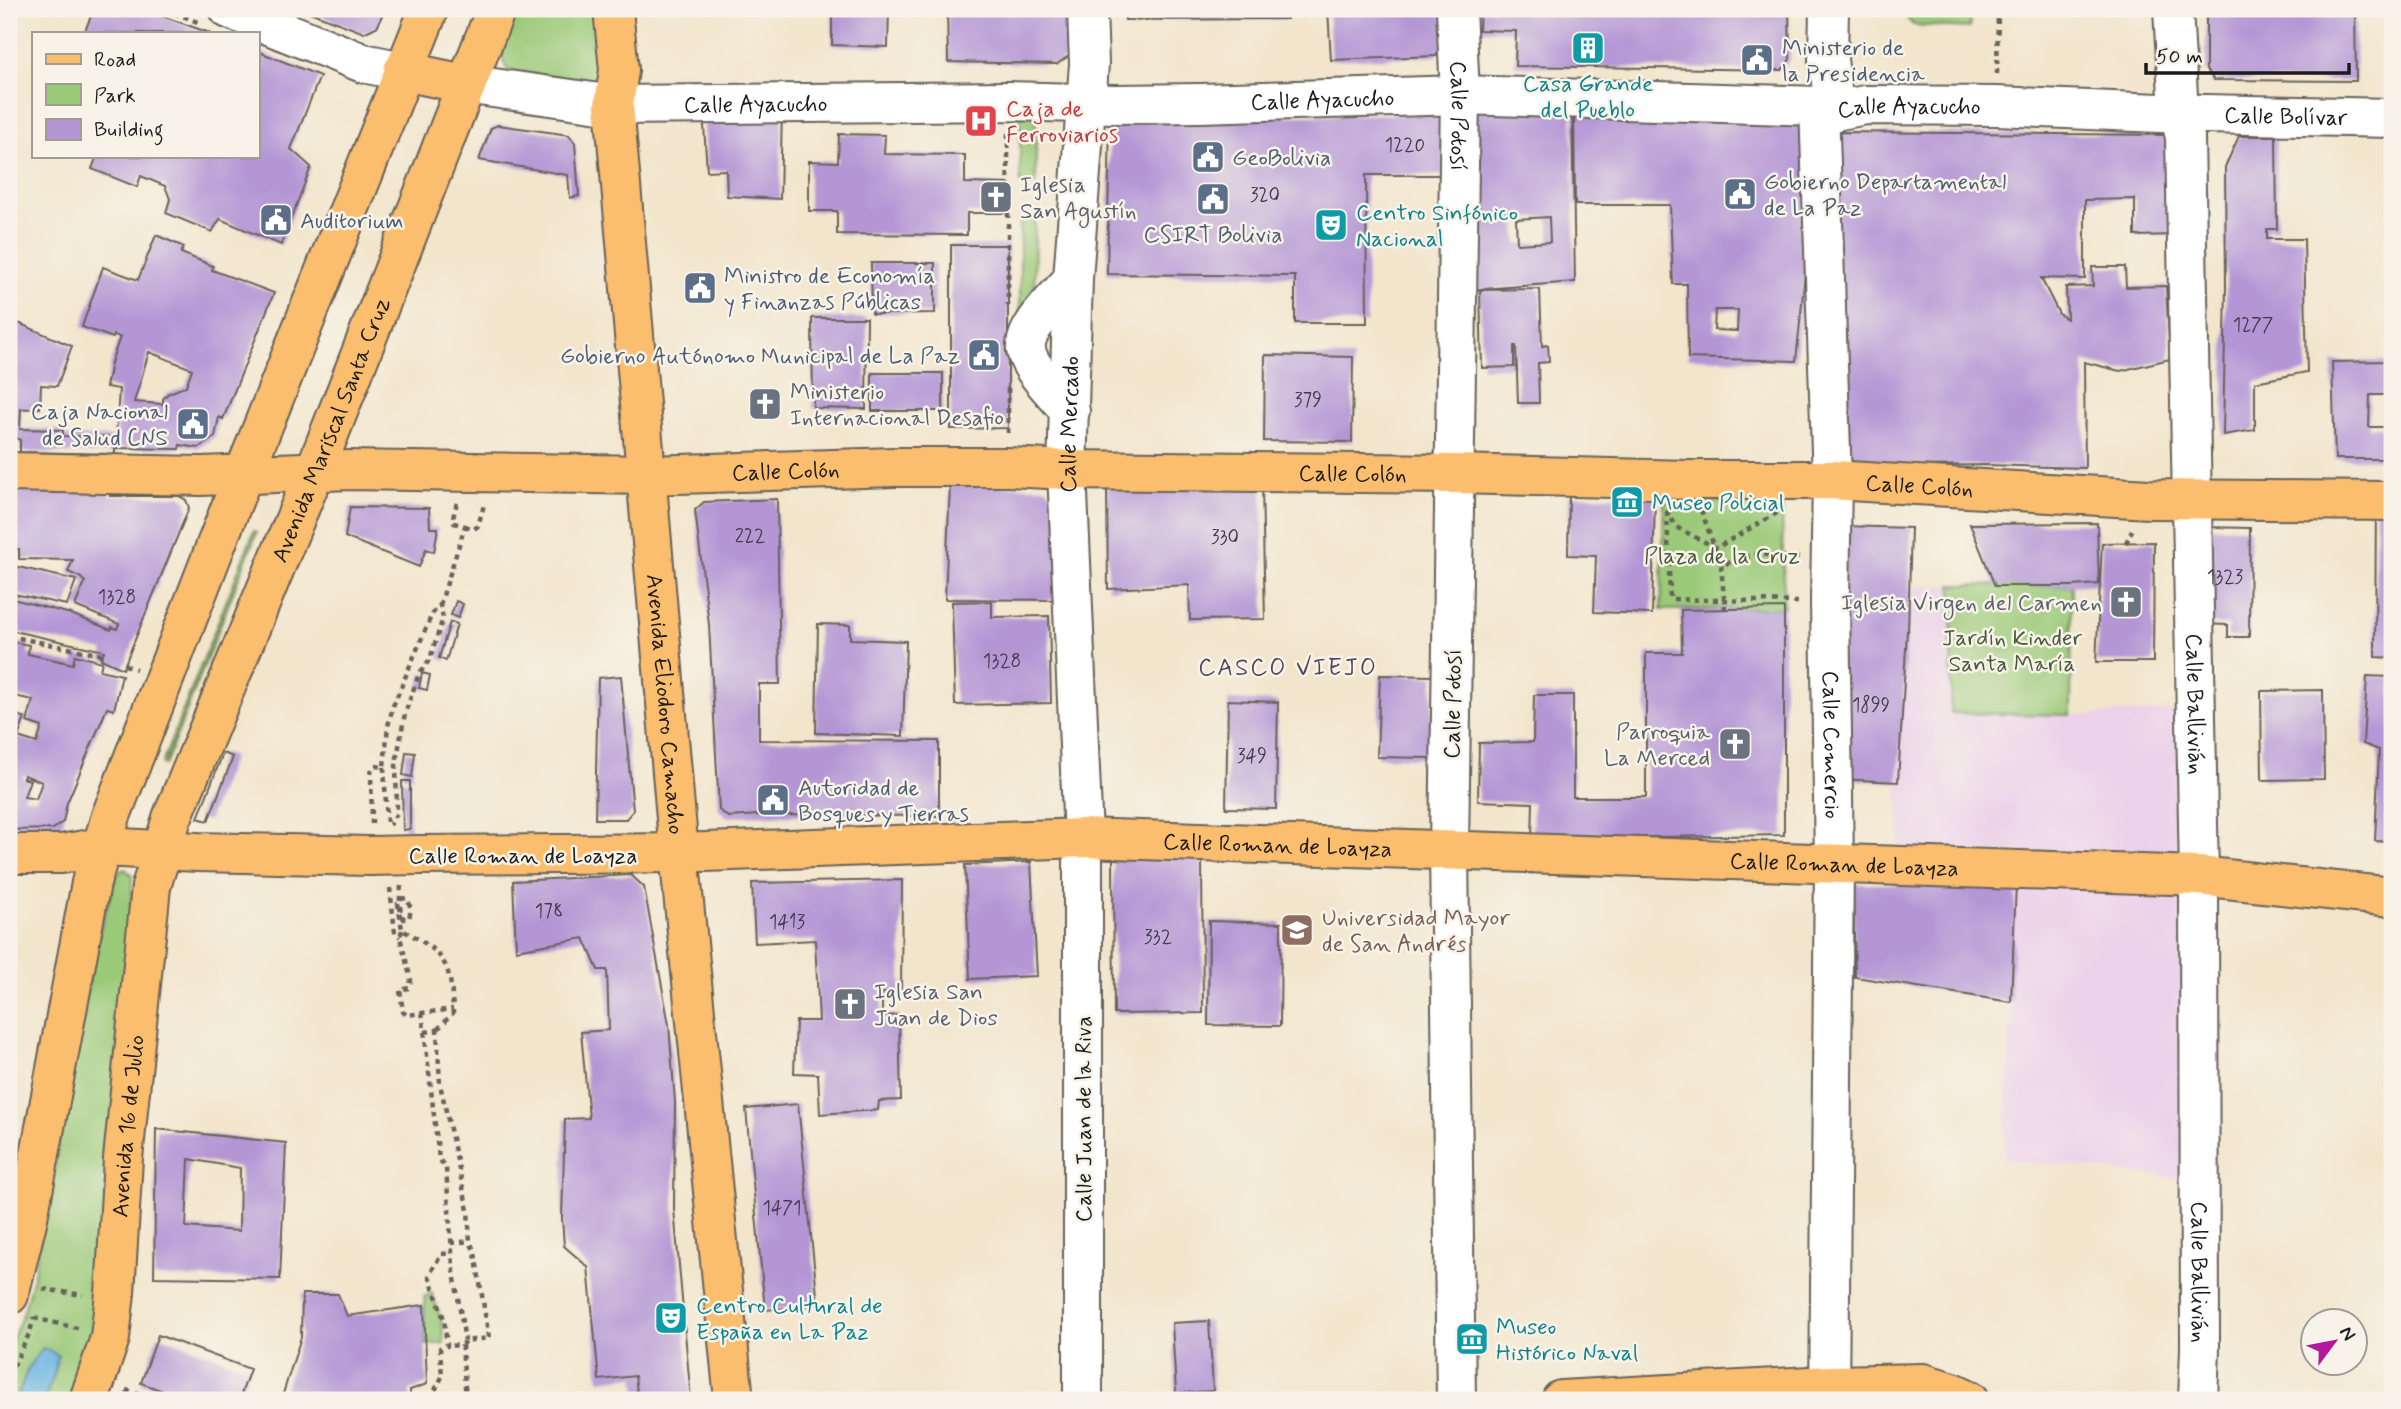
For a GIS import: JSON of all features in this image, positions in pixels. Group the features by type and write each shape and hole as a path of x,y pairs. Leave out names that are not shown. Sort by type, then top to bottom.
{"main road":[{"path":"25,1292 28,1218 90,883 111,816 429,9"},
{"name":"Avenida Mariscal Santa Cruz","path":"163,849 178,805 314,473 496,9"},
{"name":"Avenida Eliodoro Camacho","path":"613,9 619,70 614,105 679,853 734,1400"},
{"path":"403,71 465,84"},
{"name":"Calle Colón","path":"9,472 244,475 350,470 648,475 895,467 1008,467 1455,474 1678,495 1832,480 2149,499 2392,501"},
{"name":"Calle Roman de Loayza","path":"9,854 61,854 102,847 198,852 376,838 419,855 679,853 1083,838 2199,876 2392,897"},
{"name":"Avenida 16 de Julio","path":"104,1394 116,1293 123,1159 151,887 163,849"},
{"path":"1561,1400 1829,1392 1923,1383 1970,1400"}],"street":[{"name":"Calle Mercado","path":"1083,838 1067,470 1073,279 1087,103 1087,9"},
{"name":"Calle Potosí","path":"1456,9 1460,95 1449,850 1456,1400"},
{"name":"Calle Comercio","path":"1829,9 1827,109 1834,863 1829,1392"},
{"name":"Calle Ballivián","path":"2173,9 2179,113 2185,136 2199,876 2198,1400"},
{"path":"216,16 363,63 403,71"},
{"name":"Calle Ayacucho","path":"465,84 614,105 1008,101 1200,103 1460,95 1827,109 1866,105 1971,106 2179,113"},
{"name":"Calle Bolívar","path":"2179,113 2392,118"},
{"name":"Calle Juan de la Riva","path":"1083,838 1083,1400"}],"path":[{"path":"165,9 216,16"},
{"path":"1997,54 1998,9"},
{"path":"1008,101 1008,319"},
{"path":"1008,387 1008,467"},
{"path":"1678,495 1716,548 1721,565 1725,610"},
{"path":"1678,495 1670,599 1830,602"},
{"path":"458,500 454,523 474,529 478,526 484,505"},
{"path":"376,838 372,772 375,766 384,766 387,726 393,706 432,614 440,605 465,526"},
{"path":"1676,527 1716,548"},
{"path":"1721,565 1756,554 1830,561"},
{"path":"376,838 397,813 396,763 405,713 419,674 430,659 443,618 440,605"},
{"path":"9,636 102,655"},
{"path":"400,903 404,919 411,915 409,901 406,898 401,899 398,903 400,937 411,980 409,988 400,990 403,1012 407,1015 453,1009"},
{"path":"401,930 425,942 443,958 449,974 453,1013 437,1030 425,1032"},
{"path":"422,1012 439,1159 446,1168 466,1400"},
{"path":"435,1400 434,1391 442,1377 440,1348 489,1338 475,1253 470,1241 468,1210 440,1084 437,1030"},
{"path":"451,1242 470,1241"},
{"path":"447,1346 444,1319 429,1276 441,1254 452,1253"},
{"path":"25,1292 89,1296"},
{"path":"9,1375 34,1318 84,1330"},
{"path":"104,1394 156,1400"}],"shaded area":[{"path":"1952,585 2072,586 2071,715 2181,711 2182,852 1900,853 1898,782 1909,588"},
{"path":"1853,884 2185,886 2187,1179 2004,1159 2011,1002 1855,977"}],"green space":[{"path":"519,9 599,9 601,80 594,84 508,70 504,63 503,48"},
{"path":"1899,9 1970,9 1970,28 1913,25"},
{"path":"1020,115 1036,115 1036,184 1020,184"},
{"path":"1020,218 1035,218 1034,330 1020,330"},
{"name":"Plaza de la Cruz","path":"1664,501 1782,502 1784,608 1661,610"},
{"path":"254,531 257,532 165,765 162,764"},
{"name":"Jardín Kinder Santa María","path":"1952,585 2072,586 2071,715 1951,713"},
{"path":"125,869 132,875 131,939 91,1345 70,1400 9,1400 9,1347 23,1314 34,1273 96,943 117,873"},
{"path":"432,1293 441,1319 444,1343 426,1345 424,1297"}],"water":[{"path":"43,1348 58,1355 44,1400 16,1400 29,1366"}],"building":[{"path":"94,9 142,9 207,32 84,32"},
{"path":"302,9 384,9 378,26 364,33"},
{"path":"832,9 889,9 888,47 832,45"},
{"path":"947,9 1070,9 1070,55 1057,64 948,62"},
{"path":"1125,9 1287,9 1287,19 1125,20"},
{"path":"1328,9 1445,9 1445,45 1436,56 1331,60"},
{"path":"1480,9 1789,9 1790,59 1782,70 1515,66 1516,31 1479,30"},
{"path":"2206,9 2355,9 2356,81 2214,80 2206,70"},
{"path":"259,52 320,76 291,149 311,167 281,245 220,219 212,232 166,213 170,199 165,186 141,176 137,187 92,169 96,158 259,158"},
{"path":"1572,108 1575,282 1470,290 1471,109","holes":["1549,217 1550,242 1517,244 1516,219"]},
{"path":"703,110 782,110 780,199 727,196 726,170 707,171"},
{"path":"1800,110 1814,127 1796,361 1688,358 1687,284 1673,284 1670,205 1575,205 1574,111","holes":["1715,310 1738,310 1737,331 1714,330"]},
{"path":"1444,113 1443,175 1366,175 1367,323 1295,323 1295,276 1107,274 1110,120"},
{"path":"498,125 569,135 575,143 579,196 570,198 568,175 479,160 491,128"},
{"path":"1834,132 2175,135 2175,235 2135,236 2135,199 2085,200 2085,279 2041,278 2059,314 2067,319 2066,287 2093,286 2092,267 2125,267 2126,287 2166,286 2170,359 2120,371 2084,362 2085,468 1987,465 1843,467"},
{"path":"839,134 885,135 884,154 965,155 965,183 1008,184 1008,213 967,213 967,235 837,234 837,211 809,211 809,161 838,162"},
{"path":"2239,136 2276,136 2277,229 2267,229 2267,239 2304,239 2307,372 2255,382 2255,430 2223,435 2225,167"},
{"path":"156,235 184,247 181,253 213,266 212,270 274,293 223,419 219,417 215,437 198,448 180,445 179,449 115,448 115,454 20,452 20,440 9,435 9,319 72,346 57,386 41,385 40,408 21,409 20,429 63,430 63,436 116,437 119,389 106,387 120,337 114,335 113,338 82,327 103,267 138,280","holes":["149,352 192,369 186,386 167,394 163,404 134,402"]},
{"path":"951,245 1008,245 1008,428 951,429"},
{"path":"871,263 935,263 935,313 872,314"},
{"path":"1540,289 1542,346 1548,345 1549,362 1538,363 1539,403 1518,403 1516,346 1514,367 1482,368 1480,290"},
{"path":"2388,298 2392,298 2392,395 2370,395 2369,427 2392,427 2392,459 2335,459 2332,362 2389,361"},
{"path":"812,318 867,318 866,409 813,408"},
{"path":"1265,355 1353,357 1352,442 1264,441"},
{"path":"872,373 943,373 943,411 872,411"},
{"path":"950,485 1045,487 1060,502 1058,600 945,599"},
{"path":"1262,485 1265,619 1190,620 1189,585 1108,589 1107,487"},
{"path":"9,490 110,492 110,496 179,496 186,500 189,508 123,669 101,659 104,651 9,630 9,598 71,614 111,630 112,627 117,629 119,624 75,606 85,582 68,572 73,560 19,559 19,549 13,549 15,513 11,513 9,520"},
{"path":"1569,495 1655,498 1652,614 1594,612 1596,556 1568,555"},
{"path":"2376,496 2392,496 2392,658 2375,657"},
{"path":"777,499 780,684 759,684 759,740 939,741 939,816 728,817 719,810 709,625 695,510 704,502"},
{"path":"350,507 429,508 430,528 438,528 434,552 426,549 419,567 345,537"},
{"path":"2097,523 2099,584 2072,586 1995,586 1970,524"},
{"path":"1842,526 1911,528 1908,631 1898,782 1838,779"},
{"path":"2201,527 2250,528 2249,637 2228,637 2228,625 2200,624"},
{"name":"Iglesia Virgen del Carmen","path":"2154,542 2153,662 2096,662 2102,543"},
{"path":"9,565 76,580 67,605 9,593"},
{"path":"456,601 463,604 458,618 451,615"},
{"path":"992,601 992,617 1049,616 1051,703 955,705 952,602"},
{"path":"1784,608 1784,835 1532,839 1533,803 1478,801 1479,743 1533,742 1534,695 1573,695 1573,797 1646,797 1646,653 1682,653 1681,610"},
{"path":"450,622 457,624 446,661 439,658"},
{"path":"818,624 850,625 850,639 906,641 903,736 816,733"},
{"path":"9,641 29,645 28,654 73,664 75,655 102,662 100,670 122,675 114,710 107,708 67,803 63,822 53,829 9,830 9,712 25,718 18,737 37,743 42,727 27,722 33,700 9,695","holes":["24,775 42,782 36,799 24,797 30,780 23,778"]},
{"path":"422,673 430,675 427,690 419,688"},
{"path":"1380,675 1433,676 1431,758 1377,757"},
{"path":"621,676 633,811 626,819 595,819 598,678"},
{"path":"2367,676 2392,677 2392,842 2375,841 2379,750 2363,744"},
{"path":"2323,690 2324,779 2262,780 2261,691"},
{"path":"1228,700 1278,702 1276,809 1226,808"},
{"path":"406,752 415,753 412,777 403,775"},
{"path":"223,753 233,757 208,821 198,818"},
{"path":"402,781 410,781 410,829 403,830"},
{"path":"1202,858 1203,1013 1114,1014 1113,859"},
{"path":"1031,862 1037,976 970,979 965,865"},
{"path":"631,875 644,887 669,1025 675,1102 674,1209 691,1400 638,1400 635,1376 599,1380 588,1267 564,1246 562,1218 565,1119 589,1118 581,1032 609,1030 607,970 598,970 584,938 516,950 513,881"},
{"name":"Iglesia San Juan de Dios","path":"902,880 901,994 882,993 882,1016 899,1015 901,1100 879,1101 878,1110 820,1114 818,1074 794,1073 796,1021 819,1021 815,940 755,943 752,883"},
{"path":"1853,884 2016,884 2011,1002 1855,977"},
{"path":"1209,921 1281,923 1280,1026 1208,1025"},
{"path":"798,1104 818,1305 765,1310 746,1109"},
{"path":"156,1129 286,1143 280,1279 154,1277","holes":["189,1159 240,1168 239,1231 186,1227"]},
{"path":"302,1294 338,1294 347,1316 424,1305 427,1384 410,1390 410,1400 376,1400 376,1396 359,1397 359,1400 281,1400 301,1337"},
{"path":"1209,1321 1213,1391 1176,1393 1172,1323"},
{"path":"158,1335 250,1369 239,1400 188,1400 141,1383"}],"place":[{"name":"Casa Grande del Pueblo","path":"1588,48"},
{"name":"Ministerio de la Presidencia","path":"1757,60"},
{"name":"Caja de Ferroviarios","path":"981,121"},
{"name":"GeoBolivia","path":"1208,157"},
{"name":"Gobierno Departamental de La Paz","path":"1740,194"},
{"name":"Iglesia San Agustín","path":"996,197"},
{"name":"CSIRT Bolivia","path":"1213,199"},
{"name":"Auditorium","path":"276,220"},
{"name":"Centro Sinfónico Nacional","path":"1331,225"},
{"name":"Ministro de Economía y Finanzas Públicas","path":"700,288"},
{"name":"Gobierno Autónomo Municipal de La Paz","path":"984,355"},
{"name":"Ministerio Internacional Desafio","path":"765,404"},
{"name":"Caja Nacional de Salud CNS","path":"193,424"},
{"name":"Museo Policial","path":"1627,502"},
{"name":"Iglesia Virgen del Carmen","path":"2126,602"},
{"name":"Parroquia La Merced","path":"1735,744"},
{"name":"Autoridad de Bosques y Tierras","path":"773,800"},
{"name":"Universidad Mayor de San Andrés","path":"1297,930"},
{"name":"Iglesia San Juan de Dios","path":"850,1004"},
{"name":"Centro Cultural de España en La Paz","path":"671,1318"},
{"name":"Museo Histórico Naval","path":"1472,1339"}],"district":[{"name":"CASCO VIEJO","path":"1288,667"}]}
